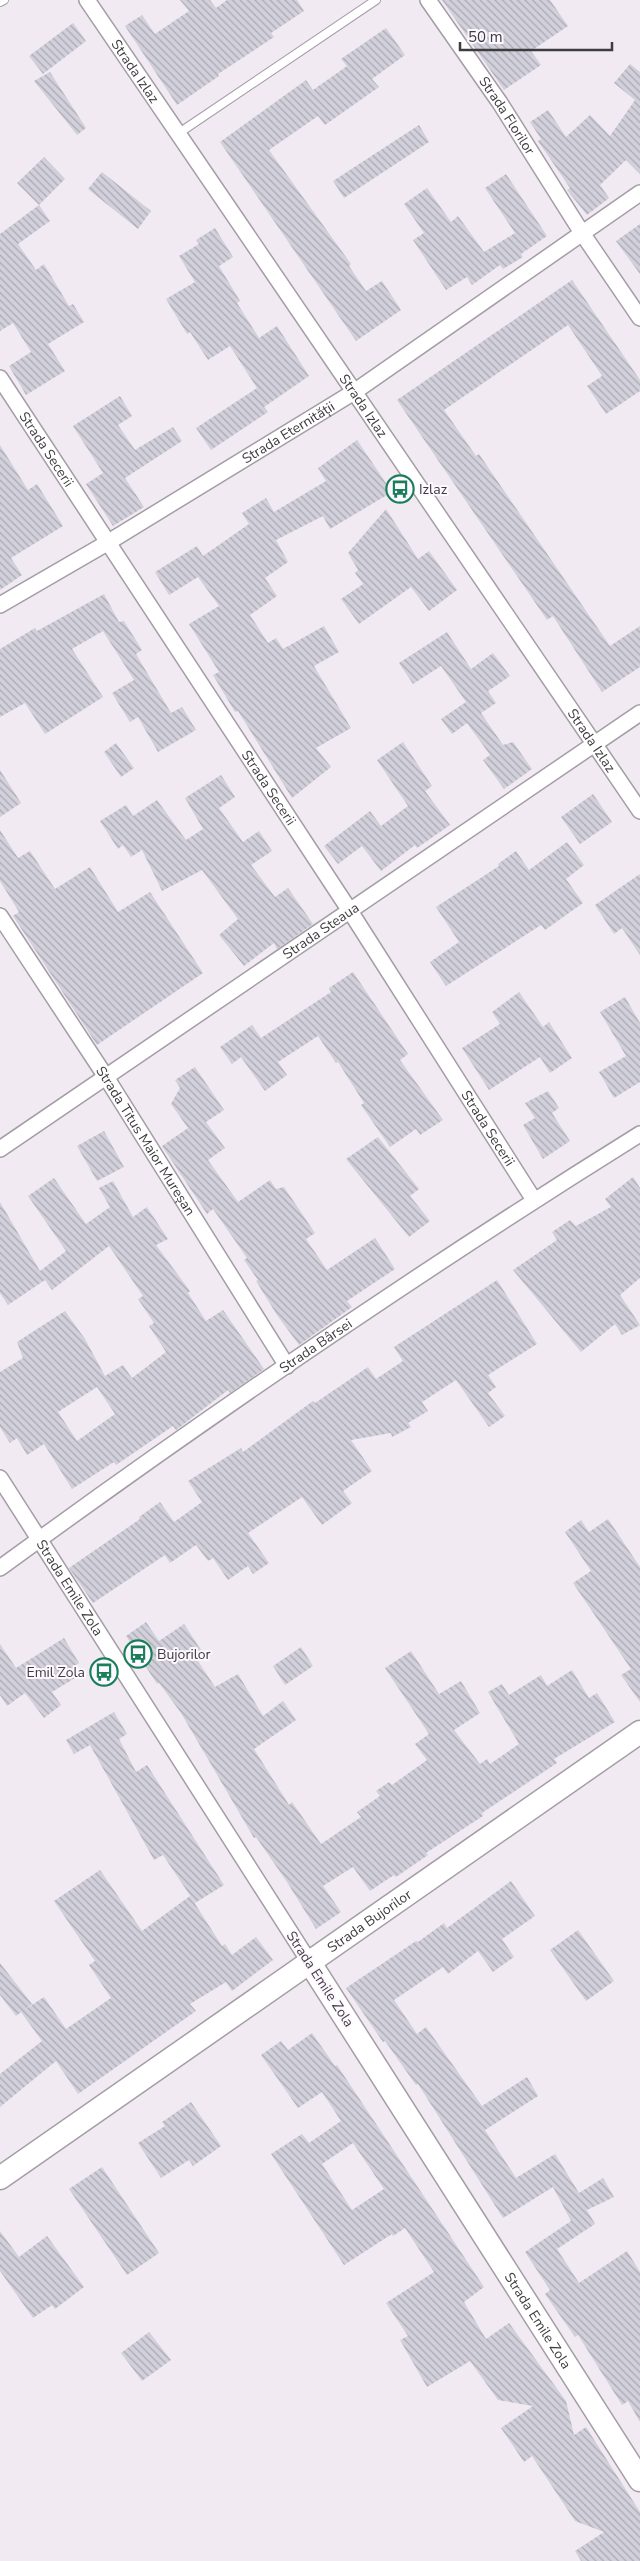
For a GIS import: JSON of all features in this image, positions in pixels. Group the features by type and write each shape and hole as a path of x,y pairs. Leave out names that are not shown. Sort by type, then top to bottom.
{"main road":[{"name":"Strada Bujorilor","path":"2,2171 310,1963 640,1732"},
{"name":"Strada Emile Zola","path":"310,1963 640,2480"}],"street":[{"name":"Strada Izlaz","path":"87,0 180,133 640,811"},
{"name":"Strada Florilor","path":"428,0 500,103 582,232 640,318"},
{"name":"Strada Eternității","path":"0,605 354,392 640,193"},
{"name":"Strada Secerii","path":"0,378 350,911 534,1200"},
{"name":"Strada Steaua","path":"0,1149 640,713"},
{"name":"Strada Titus Maior Mureșan","path":"0,916 106,1077 288,1366"},
{"name":"Strada Bârsei","path":"0,1568 288,1366 534,1200 640,1134"},
{"name":"Strada Emile Zola","path":"0,1478 310,1963"}],"lane":[{"path":"0,2 4,0"},
{"path":"180,133 376,0"}],"building":[{"path":"180,0 210,0 216,8 227,0 297,0 304,11 271,33 274,37 218,74 219,76 177,105 125,26 142,15 155,34 189,11"},
{"path":"442,0 550,0 568,26 531,51 541,65 504,90"},
{"path":"73,23 86,41 43,74 29,56"},
{"path":"386,28 405,55 372,79 379,87 325,125 318,116 269,150 351,264 349,266 366,291 382,281 401,310 356,341 220,142 306,80 313,90 347,66 341,59"},
{"path":"630,64 640,72 640,174 626,160 600,185 609,198 587,215 567,190 570,188 538,141 541,139 530,122 548,110 566,137 590,115 610,136 635,100 614,83"},
{"path":"50,72 86,128 77,135 34,81"},
{"path":"419,125 429,142 344,198 333,181"},
{"path":"44,157 65,179 39,205 17,183"},
{"path":"102,172 151,211 138,229 88,189"},
{"path":"506,174 547,236 521,254 523,257 503,269 500,265 472,285 467,277 446,290 413,240 424,233 404,204 427,188 451,222 458,216 484,252 515,233 485,188"},
{"path":"39,205 50,221 18,244 36,270 44,264 69,306 73,304 84,322 48,344 65,371 26,395 9,366 31,352 13,323 0,331 0,234"},
{"path":"640,224 640,274 616,241"},
{"path":"215,228 233,257 219,266 240,301 237,303 259,338 277,326 309,376 264,407 268,412 211,450 196,428 257,388 230,346 208,360 190,332 187,334 166,299 195,282 179,256 199,244 196,240"},
{"path":"572,280 640,380 640,391 606,414 587,386 602,376 568,325 444,410 476,456 479,454 610,646 640,626 640,667 602,692 553,616 547,620 397,400"},
{"path":"120,396 132,416 118,425 135,450 173,427 182,441 125,478 144,507 113,526 86,484 103,473 73,426"},
{"path":"357,440 392,492 330,529 323,516 276,540 288,562 265,578 277,596 250,615 268,643 276,638 283,649 324,626 339,652 314,666 351,728 316,748 331,767 292,798 238,711 235,712 213,675 219,672 189,624 219,606 198,577 169,595 155,572 197,546 203,556 249,524 242,513 266,498 274,512 326,481 318,468"},
{"path":"0,445 28,490 37,484 63,526 11,558 22,575 0,590"},
{"path":"386,509 418,559 429,551 457,590 429,611 411,587 359,624 341,599 363,584 355,573 358,570 348,553"},
{"path":"104,594 119,622 124,621 142,650 136,654 171,713 182,707 196,730 158,752 138,717 130,722 112,693 134,680 103,631 72,649 103,697 45,734 25,703 0,717 0,649 35,628 37,631"},
{"path":"447,632 471,669 493,653 510,676 488,691 496,703 481,713 503,745 513,742 532,769 504,789 483,760 490,755 467,723 452,734 441,719 466,702 441,666 413,684 399,663"},
{"path":"403,742 432,786 425,791 450,825 417,848 415,845 381,871 362,846 338,864 324,846 370,811 381,826 408,806 377,760"},
{"path":"116,743 134,768 121,777 104,752"},
{"path":"0,770 21,803 0,817"},
{"path":"221,775 235,797 219,808 243,842 259,831 272,851 251,865 275,897 288,888 313,924 277,949 274,943 244,966 219,935 238,919 202,870 162,891 142,850 131,857 123,845 118,849 100,821 126,805 133,816 157,800 186,840 203,829 185,798"},
{"path":"593,794 612,822 580,844 561,817"},
{"path":"0,830 18,858 30,851 55,889 90,867 118,912 150,892 203,973 97,1045 13,916 19,912 0,881"},
{"path":"567,842 584,865 566,879 583,903 545,930 541,925 446,986 430,962 459,942 436,907 499,866 498,864 516,851 529,870"},
{"path":"640,874 640,955 622,928 614,934 595,905"},
{"path":"353,972 408,1054 400,1060 443,1120 420,1135 416,1129 390,1147 361,1105 364,1103 338,1062 336,1063 318,1036 278,1062 287,1075 265,1091 241,1057 232,1064 220,1047 252,1025 261,1038 331,992 329,988"},
{"path":"519,992 543,1027 549,1022 572,1058 550,1073 540,1057 489,1090 462,1048 500,1024 492,1012"},
{"path":"625,997 640,1023 640,1082 614,1098 599,1072 626,1056 600,1012"},
{"path":"195,1067 224,1110 206,1122 225,1148 208,1160 238,1202 270,1180 276,1189 284,1187 315,1233 306,1239 327,1270 375,1238 395,1269 347,1301 352,1307 299,1345 277,1315 256,1281 258,1280 244,1260 247,1258 213,1209 207,1214 162,1146 188,1128 171,1104 180,1088 175,1080"},
{"path":"548,1091 559,1108 552,1113 570,1141 543,1159 523,1125 535,1118 525,1103"},
{"path":"104,1131 124,1167 97,1181 77,1146"},
{"path":"378,1137 419,1189 410,1196 430,1221 409,1237 346,1159"},
{"path":"633,1177 640,1188 640,1278 620,1295 640,1325 622,1335 615,1324 581,1352 513,1270 557,1240 552,1232 570,1220 576,1226 611,1207 605,1199"},
{"path":"54,1178 86,1224 110,1207 99,1188 113,1181 133,1217 147,1207 168,1239 156,1245 190,1291 188,1293 206,1321 223,1310 264,1369 230,1393 228,1390 176,1430 173,1426 116,1465 114,1462 72,1489 44,1444 27,1455 17,1438 10,1443 0,1427 0,1372 23,1358 17,1342 65,1311 85,1339 105,1376 123,1365 132,1378 166,1352 149,1326 154,1323 138,1299 143,1296 109,1246 52,1290 45,1280 8,1305 0,1293 0,1202 40,1271 66,1251 28,1196","holes":["97,1387 115,1414 77,1441 58,1412"]},
{"path":"497,1280 537,1344 488,1375 496,1387 488,1393 505,1416 489,1427 456,1380 422,1402 428,1411 408,1423 411,1427 392,1437 391,1433 351,1440 372,1471 343,1491 352,1503 322,1525 302,1497 248,1533 269,1563 253,1574 248,1566 228,1580 213,1558 208,1561 196,1545 170,1563 165,1555 93,1603 69,1568 140,1519 139,1517 160,1502 174,1522 202,1502 188,1481 241,1448 243,1452 313,1401 315,1403 368,1367 376,1379 403,1361 394,1347"},
{"path":"608,1519 640,1567 640,1702 621,1675 631,1669 573,1583 591,1571 565,1532 581,1520 589,1532"},
{"path":"146,1622 159,1641 184,1624 203,1653 196,1658 215,1687 238,1674 263,1716 283,1701 296,1720 254,1749 289,1805 292,1802 321,1844 361,1817 357,1812 380,1796 376,1791 389,1782 392,1785 427,1760 415,1744 429,1734 385,1668 411,1651 439,1694 461,1681 480,1713 454,1730 480,1764 487,1759 490,1764 519,1744 488,1692 502,1684 509,1695 541,1675 547,1686 572,1670 589,1698 597,1693 615,1722 554,1759 557,1763 482,1813 483,1816 426,1853 428,1855 396,1877 394,1875 370,1891 353,1867 323,1886 341,1912 316,1929 287,1882 256,1837 254,1838 181,1713 159,1683 157,1684 126,1636"},
{"path":"64,1638 79,1663 75,1666 80,1675 52,1692 61,1705 44,1718 25,1693 7,1706 0,1695 0,1644 16,1668"},
{"path":"301,1647 313,1666 285,1685 273,1666"},
{"path":"114,1712 127,1734 119,1739 136,1772 147,1765 224,1885 195,1903 163,1855 154,1860 90,1745 74,1754 66,1740"},
{"path":"100,1870 142,1931 190,1896 222,1946 225,1944 232,1955 256,1937 273,1960 232,1991 226,1982 190,2004 196,2011 78,2094 56,2061 0,2107 0,2074 42,2041 21,2012 44,1997 66,2029 111,1998 89,1965 95,1961 54,1901"},
{"path":"511,1881 535,1916 502,1939 514,1957 493,1972 478,1951 448,1974 443,1967 394,2000 417,2034 426,2027 482,2106 527,2077 538,2096 485,2130 516,2178 555,2154 579,2193 603,2178 614,2197 587,2210 595,2224 557,2249 579,2283 627,2251 640,2272 640,2422 628,2401 622,2405 578,2335 575,2337 545,2294 550,2290 525,2252 571,2221 553,2187 503,2218 418,2084 416,2085 385,2041 383,2042 346,1988 444,1923 447,1928"},
{"path":"578,1930 614,1981 586,2001 550,1950"},
{"path":"0,1963 32,2004 16,2016 0,1995"},
{"path":"312,2033 335,2066 337,2065 484,2287 464,2302 486,2339 509,2323 566,2401 574,2435 586,2427 640,2512 640,2561 581,2561 575,2551 604,2532 575,2521 532,2456 524,2462 501,2428 533,2406 498,2400 470,2361 427,2387 400,2340 408,2336 386,2303 434,2272 405,2228 393,2236 392,2234 344,2265 271,2154 302,2134 309,2143 341,2121 322,2092 298,2108 261,2055 281,2041 288,2050","holes":["353,2143 384,2189 352,2210 322,2164"]},
{"path":"191,2102 221,2146 193,2166 189,2160 161,2178 138,2143 165,2126 162,2122"},
{"path":"102,2167 159,2253 127,2275 69,2189"},
{"path":"0,2231 19,2257 47,2236 84,2287 55,2309 52,2305 33,2318 0,2271"},
{"path":"149,2332 171,2360 142,2381 121,2353"}],"place":[{"name":"Izlaz","path":"400,489"},
{"name":"Bujorilor","path":"138,1654"},
{"name":"Emil Zola","path":"104,1672"}]}
